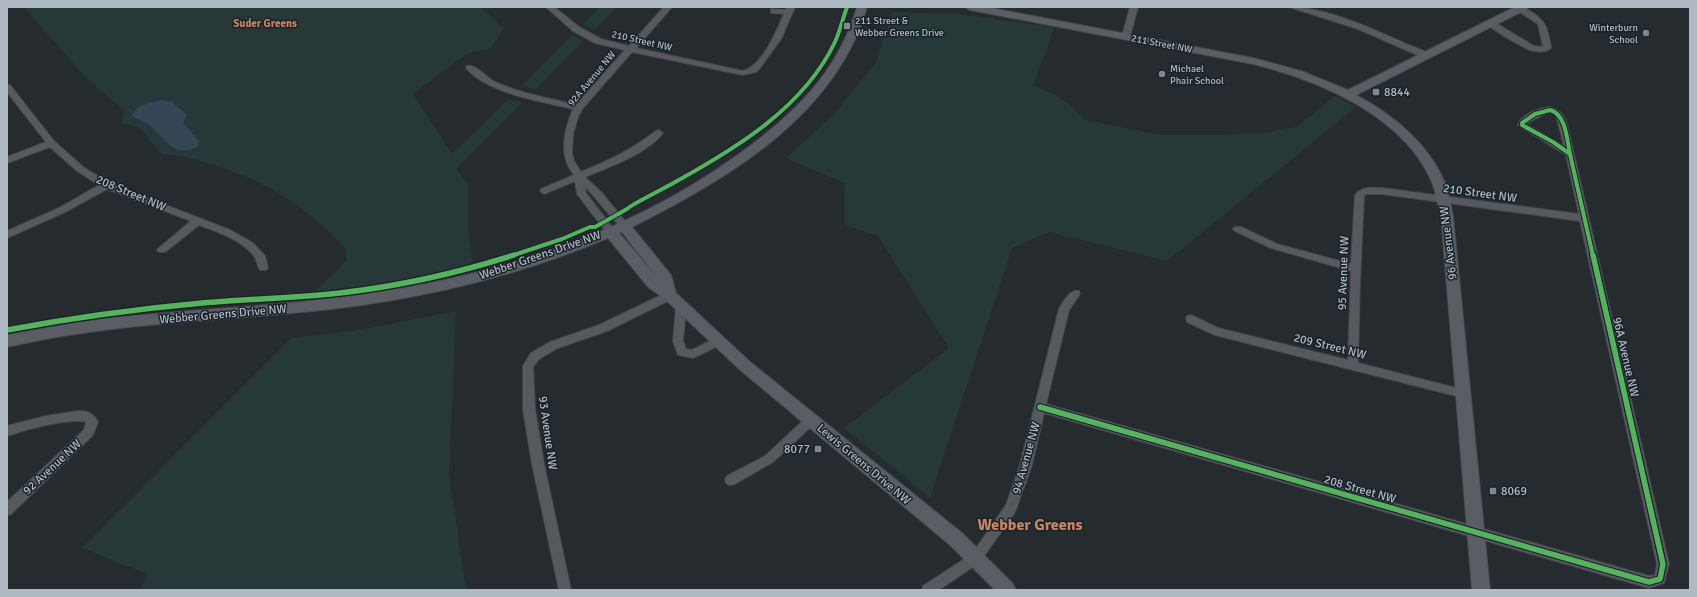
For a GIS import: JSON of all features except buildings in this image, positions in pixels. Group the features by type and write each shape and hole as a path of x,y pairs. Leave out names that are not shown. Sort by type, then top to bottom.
{"street":[{"name":"210 Street NW","path":"550,7 576,29 598,41 739,73 748,72 757,66 777,39 791,10"},
{"name":"92A Avenue NW","path":"624,226 593,189 579,176 569,160 567,146 571,123 578,108 668,7"},
{"name":"Webber Greens Drive NW","path":"7,341 123,322 316,306 405,293 473,278 569,248 624,226 702,184 738,161 790,119 813,95 839,60 855,30 862,7"},
{"name":"211 Street NW","path":"970,7 1270,64 1315,79 1349,94"},
{"path":"1126,36 1134,7"},
{"path":"1292,7 1325,15 1366,29 1427,56"},
{"path":"1349,94 1522,8 1541,21 1544,26 1547,48 1532,48 1491,24"},
{"path":"774,11 791,10"},
{"path":"470,68 490,82 507,89 578,108"},
{"name":"208 Street NW","path":"7,87 10,97 51,143 80,169 106,185 227,232 250,245 260,256 263,268"},
{"name":"96 Avenue NW","path":"1349,94 1391,123 1419,151 1439,183 1447,216 1481,590"},
{"name":"96A Avenue NW","path":"1570,154 1553,142 1522,125 1522,123 1539,112 1545,110 1559,114 1570,154 1663,564"},
{"path":"544,191 625,157 638,149 659,132"},
{"path":"7,160 51,143"},
{"name":"92A Avenue NW","path":"579,176 582,194 610,231"},
{"path":"7,234 62,210 106,185"},
{"name":"210 Street NW","path":"1373,190 1584,218"},
{"name":"95 Avenue NW","path":"1353,366 1355,269 1359,202 1360,195 1364,191 1373,190"},
{"path":"162,250 197,221"},
{"path":"624,226 666,278 675,300 678,341 682,352 693,354 718,341"},
{"path":"1238,229 1274,246 1355,269"},
{"name":"Lewis Greens Drive NW","path":"610,231 654,284 675,300 718,341 811,420 956,539 1006,590"},
{"name":"94 Avenue NW","path":"928,590 976,558 1012,508 1026,465 1064,309 1075,294"},
{"name":"93 Avenue NW","path":"565,590 535,448 529,409 528,366 535,356 554,345 675,300"},
{"name":"209 Street NW","path":"1191,320 1215,331 1464,394"},
{"name":"208 Street NW","path":"1040,408 1648,582 1660,579 1663,564"},
{"name":"92 Avenue NW","path":"7,432 39,422 75,417 84,416 89,418 92,422 89,432 7,510"},
{"path":"731,480 769,459 811,420"}],"shaded area":[{"path":"24,7 480,7 504,28 491,48 466,54 413,94 452,154 508,99 522,103 456,169 468,184 468,233 473,265 388,283 314,292 346,261 346,249 329,231 292,202 273,190 253,180 209,163 182,156 164,154 154,146 142,130 132,125 121,123 125,111 87,79"},
{"path":"600,7 617,7 594,30 583,24"},
{"path":"893,12 957,14 1055,27 1033,85 1055,95 1069,104 1085,120 1161,135 1264,133 1298,126 1335,96 1356,107 1167,261 1049,232 1012,248 930,498 844,428 949,348 878,236 845,225 844,183 786,158 836,112 876,62"},
{"path":"572,35 583,41 536,89 521,86"},
{"path":"456,311 449,473 466,590 140,590 147,574 82,548 291,338 353,331"}],"water":[{"path":"161,100 172,102 187,115 183,123 199,141 198,146 190,150 182,151 176,149 170,146 148,124 132,116 140,106"}],"cycle path":[{"path":"7,330 80,317 128,311 202,303 340,293 386,286 437,276 488,263 537,248 586,230 590,227 595,227 627,209 629,206 641,201 704,166 736,146 766,124 794,100 817,72 835,41 847,7"},
{"path":"1040,407 1649,582 1660,579 1663,564 1570,154 1562,121 1559,114 1555,111 1545,110 1535,114 1522,123 1522,125 1553,142 1570,154"}],"place":[{"name":"211 Street & Webber Greens Drive","path":"847,26"},
{"name":"Winterburn School","path":"1646,33"},
{"name":"Michael Phair School","path":"1162,74"},
{"name":"8844","path":"1376,92"},
{"name":"8077","path":"818,449"},
{"name":"8069","path":"1493,491"}],"district":[{"name":"Suder Greens","path":"265,23"},
{"name":"Webber Greens","path":"1030,524"}]}
